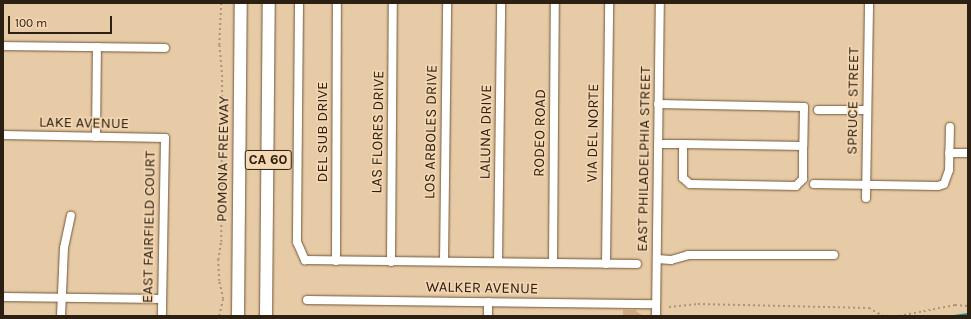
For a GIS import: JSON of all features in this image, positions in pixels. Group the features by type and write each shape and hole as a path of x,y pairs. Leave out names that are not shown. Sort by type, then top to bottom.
{"highway":[{"path":"237,3 240,66"},
{"name":"POMONA FREEWAY","path":"238,316 241,3"},
{"name":"CA 60","path":"266,316 269,3"}],"street":[{"name":"WALKER AVENUE","path":"300,3 297,242 304,260 636,264"},
{"name":"DEL SUB DRIVE","path":"336,261 337,3"},
{"name":"LAS FLORES DRIVE","path":"391,262 393,3"},
{"name":"LOS ARBOLES DRIVE","path":"444,261 447,3"},
{"name":"LALUNA DRIVE","path":"498,262 501,3"},
{"name":"RODEO ROAD","path":"553,263 555,3"},
{"name":"VIA DEL NORTE","path":"606,264 608,3"},
{"name":"EAST PHILADELPHIA STREET","path":"656,316 660,3"},
{"name":"SPRUCE STREET","path":"866,198 868,3"},
{"path":"3,46 165,48"},
{"path":"96,47 96,137"},
{"path":"658,104 804,107 803,179 796,186 690,184 684,178 683,144"},
{"path":"818,110 867,110"},
{"path":"814,184 938,186 944,184 949,170 950,127"},
{"name":"LAKE AVENUE","path":"3,135 165,138"},
{"name":"EAST FAIRFIELD COURT","path":"162,316 165,138"},
{"path":"658,144 803,146"},
{"path":"949,153 968,153"},
{"path":"61,316 64,248 71,216"},
{"path":"657,259 671,260 701,255 834,255"},
{"path":"3,297 162,299"},
{"name":"WALKER AVENUE","path":"307,300 656,304"},
{"path":"488,302 488,316"}],"path":[{"path":"219,316 223,299 219,281 218,260 221,242 222,92 219,45 222,3"},
{"path":"669,307 698,304 869,308 884,316"},
{"path":"899,316 955,305 968,306"}],"shaded area":[{"path":"623,310 635,310 643,316 623,316"}],"waterway":[{"path":"954,316 968,314"}]}
